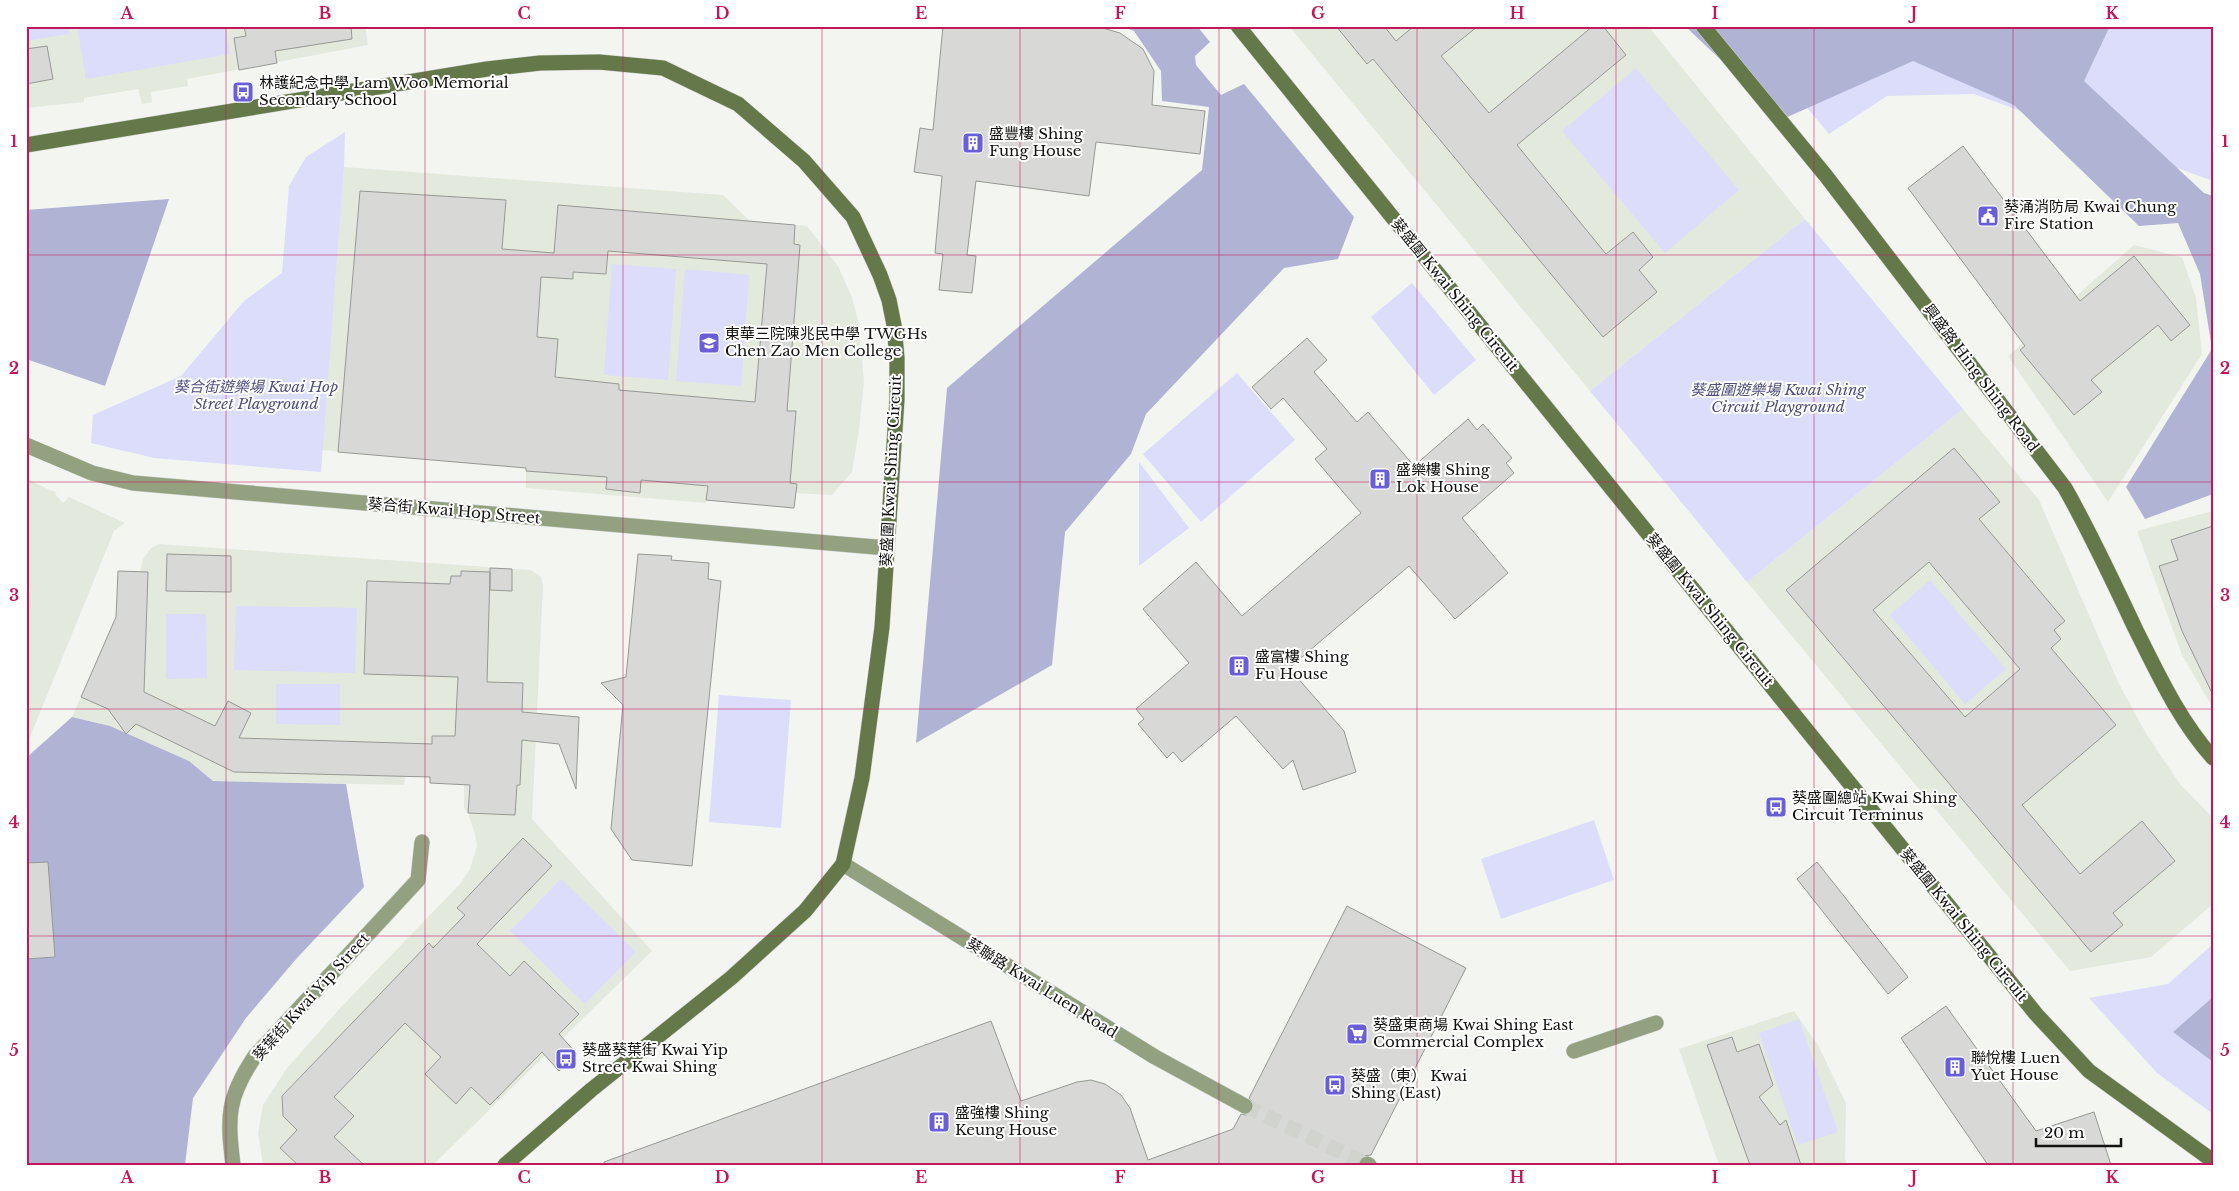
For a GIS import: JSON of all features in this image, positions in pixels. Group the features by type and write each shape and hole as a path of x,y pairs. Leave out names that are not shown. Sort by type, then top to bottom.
{"street":[{"name":"葵盛圍 Kwai Shing Circuit","path":"1238,26 2036,1014 2090,1071 2213,1161"},
{"name":"興盛路 Hing Shing Road","path":"1703,26 1826,176 2065,488 2086,526 2163,685 2196,739 2213,758"},
{"name":"葵盛圍 Kwai Shing Circuit","path":"26,145 487,69 540,63 598,62 663,68 738,104 804,161 852,217 868,248 888,300 894,324 897,358 897,399 882,627 862,778 843,864 805,912 746,964 592,1090 505,1165"},
{"name":"葵合街 Kwai Hop Street","path":"26,445 92,473 133,483 888,548"},
{"name":"葵葉街 Kwai Yip Street","path":"233,1165 229,1133 232,1099 241,1076 255,1056 418,880 422,842"},
{"name":"葵聯路 Kwai Luen Road","path":"843,864 1155,1057 1245,1106"},
{"path":"1574,1051 1656,1023"}],"shaded area":[{"path":"26,26 365,26 368,45 187,79 188,86 151,92 152,102 142,104 138,89 84,98 84,102 26,108"},
{"path":"1121,26 1197,26 1210,42 1195,56 1196,65 1221,95 1244,84 1354,217 1338,259 1284,268 1146,414 1131,454 1065,532 1052,665 916,743 947,388 1202,170 1209,107 1162,101 1161,71 1134,31"},
{"path":"1289,26 1648,26 1805,219 1590,391"},
{"path":"1685,26 2110,26 2084,81 2204,193 2213,196 2213,494 2145,519 2126,487 2212,349 2200,274 2178,223 2139,226 2014,105 1913,61 1783,119"},
{"path":"344,167 723,195 750,221 807,226 838,266 851,295 858,319 864,381 852,472 832,495 796,493 794,508 707,500 706,503 526,488 526,468 322,450"},
{"path":"169,199 105,386 26,359 26,210"},
{"path":"2134,245 2182,257 2196,298 2202,354 2108,502 2008,356"},
{"path":"1963,409 2039,500 2119,684 2147,735 2180,784 2213,818 2213,904 2151,957 2070,971 1747,582"},
{"path":"26,479 57,493 55,494 63,503 69,497 125,523 114,531 26,747"},
{"path":"2213,511 2213,708 2182,655 2137,531"},
{"path":"159,544 531,570 541,577 543,585 532,819 652,951 433,1165 263,1165 258,1133 263,1105 287,1068 343,1005 460,884 470,869 477,846 468,813 464,808 464,784 430,777 405,777 404,785 213,781 189,761 110,726 72,717 116,617 118,571 140,572 143,559 151,548"},
{"path":"72,717 110,726 189,761 213,781 346,784 364,887 297,958 246,1018 193,1098 185,1165 26,1165 26,758"},
{"path":"2213,997 2213,1062 2173,1032"},
{"path":"1794,1011 1818,1045 1846,1103 1845,1159 1847,1165 1719,1165 1679,1049"}],"green space":[{"path":"26,26 68,26 69,34 26,41"},
{"path":"77,26 225,26 230,54 86,79"},
{"path":"1739,26 2213,26 2213,181 1974,94 1887,96 1829,134"},
{"path":"1636,68 1739,190 1665,253 1562,131"},
{"name":"葵合街遊樂場 Kwai Hop Street Playground","path":"345,132 321,472 154,458 91,443 93,415 181,376 244,301 282,273 289,186 306,157"},
{"name":"葵盛圍遊樂場 Kwai Shing Circuit Playground","path":"1805,219 1963,409 1747,582 1590,391"},
{"path":"612,264 676,269 668,380 604,375"},
{"path":"685,269 749,275 741,386 676,381"},
{"path":"1412,283 1476,360 1434,395 1371,317"},
{"path":"1237,373 1295,440 1201,522 1143,454"},
{"path":"1139,462 1189,528 1139,566"},
{"path":"1930,580 2006,669 1965,704 1890,615"},
{"path":"236,606 357,608 355,673 234,670"},
{"path":"166,614 206,614 207,678 166,679"},
{"path":"276,684 340,684 340,725 276,724"},
{"path":"719,695 791,700 781,828 709,822"},
{"path":"1594,820 1614,880 1501,919 1481,859"},
{"path":"561,879 636,952 585,1004 510,931"},
{"path":"2213,944 2213,1114 2157,1073 2089,998 2168,984"},
{"path":"1799,1019 1838,1132 1798,1145 1759,1033"}],"building":[{"path":"244,26 351,26 352,39 275,51 277,63 239,70 234,38 246,36"},
{"path":"943,26 1096,26 1120,33 1143,49 1154,71 1152,105 1205,111 1200,154 1096,142 1089,196 976,181 967,255 976,256 972,293 939,290 943,254 935,253 942,176 914,172 920,128 933,130"},
{"path":"1336,26 1384,26 1396,41 1414,26 1478,26 1441,56 1489,113 1593,26 1603,26 1626,55 1517,145 1606,254 1633,232 1653,257 1639,270 1657,292 1603,337 1373,59 1367,64"},
{"path":"47,46 53,79 26,84 26,49"},
{"path":"1963,146 2080,301 2134,256 2190,325 2171,341 2158,325 2091,380 2102,392 2074,415 2020,350 2025,346 1908,188"},
{"path":"360,191 506,200 502,249 554,253 558,205 795,225 794,244 800,245 787,411 796,411 790,483 797,484 794,508 706,500 708,486 641,480 640,493 606,489 607,477 526,471 526,468 338,452","holes":["608,251 767,264 755,402 619,390 619,384 555,377 558,339 537,337 541,277 573,279 573,272 606,274"]},
{"path":"1307,338 1327,360 1314,372 1357,422 1368,412 1414,466 1468,419 1477,430 1483,424 1512,458 1506,463 1514,473 1462,518 1508,573 1455,619 1409,566 1289,668 1344,731 1356,772 1303,790 1293,760 1283,769 1236,716 1182,762 1173,752 1167,758 1138,724 1144,719 1136,709 1189,663 1143,609 1196,562 1242,616 1361,513 1315,459 1327,449 1283,398 1271,409 1252,387"},
{"path":"1954,448 2000,502 1979,519 2065,621 2054,630 2061,639 2051,648 2116,725 2022,805 2080,874 2142,821 2175,861 2113,913 2123,925 2091,952 1786,590","holes":["1929,562 2020,669 1965,717 1873,610"]},
{"path":"2213,526 2213,695 2182,631 2159,566 2178,560 2171,540"},
{"path":"167,554 231,556 231,592 166,591"},
{"path":"638,554 672,556 671,560 709,563 708,579 721,581 692,866 632,860 611,829 623,705 601,683 626,677"},
{"path":"490,568 512,569 512,591 490,590"},
{"path":"118,571 148,572 144,692 215,726 228,701 251,713 239,738 432,744 432,736 455,736 458,677 364,674 367,581 450,584 451,576 461,576 461,571 490,572 487,682 523,683 522,712 579,717 576,789 559,744 522,740 520,785 517,785 515,815 468,813 470,785 430,783 430,777 234,772 136,724 126,734 108,709 81,697 116,617"},
{"path":"523,838 552,866 477,944 510,976 524,961 579,1014 559,1034 577,1054 559,1071 542,1052 490,1105 471,1087 456,1104 425,1074 441,1057 405,1023 334,1097 354,1116 334,1137 364,1165 298,1165 280,1148 297,1130 283,1116 282,1096 429,943 433,948 465,915 457,908"},
{"path":"48,862 55,957 26,959 26,863"},
{"path":"1817,862 1908,977 1888,994 1797,879"},
{"name":"葵盛東商場 Kwai Shing East Commercial Complex","path":"1347,906 1466,968 1371,1155 1361,1156 1358,1165 604,1165 604,1162 991,1021 1021,1101 1077,1082 1091,1080 1105,1084 1121,1095 1130,1108 1148,1160 1233,1129 1241,1114 1246,1115 1253,1111 1254,1105 1249,1098"},
{"name":"聯悅樓 Luen Yuet House","path":"1946,1006 2036,1131 2094,1112 2111,1165 1988,1165 1901,1038"},
{"path":"1732,1037 1737,1052 1759,1044 1773,1085 1759,1097 1780,1125 1786,1120 1801,1165 1750,1165 1707,1045"}],"tunnel":[{"path":"1245,1106 1367,1164"}],"place":[{"name":"林護紀念中學 Lam Woo Memorial Secondary School","path":"243,92"},
{"name":"盛豐樓 Shing Fung House","path":"973,143"},
{"name":"葵涌消防局 Kwai Chung Fire Station","path":"1988,216"},
{"name":"東華三院陳兆民中學 TWGHs Chen Zao Men College","path":"709,343"},
{"name":"盛樂樓 Shing Lok House","path":"1380,479"},
{"name":"盛富樓 Shing Fu House","path":"1239,666"},
{"name":"葵盛圍總站 Kwai Shing Circuit Terminus","path":"1776,807"},
{"name":"葵盛東商場 Kwai Shing East Commercial Complex","path":"1357,1034"},
{"name":"葵盛葵葉街 Kwai Yip Street Kwai Shing","path":"566,1059"},
{"name":"聯悅樓 Luen Yuet House","path":"1955,1067"},
{"name":"葵盛（東） Kwai Shing (East)","path":"1335,1085"},
{"name":"盛強樓 Shing Keung House","path":"939,1122"}]}
